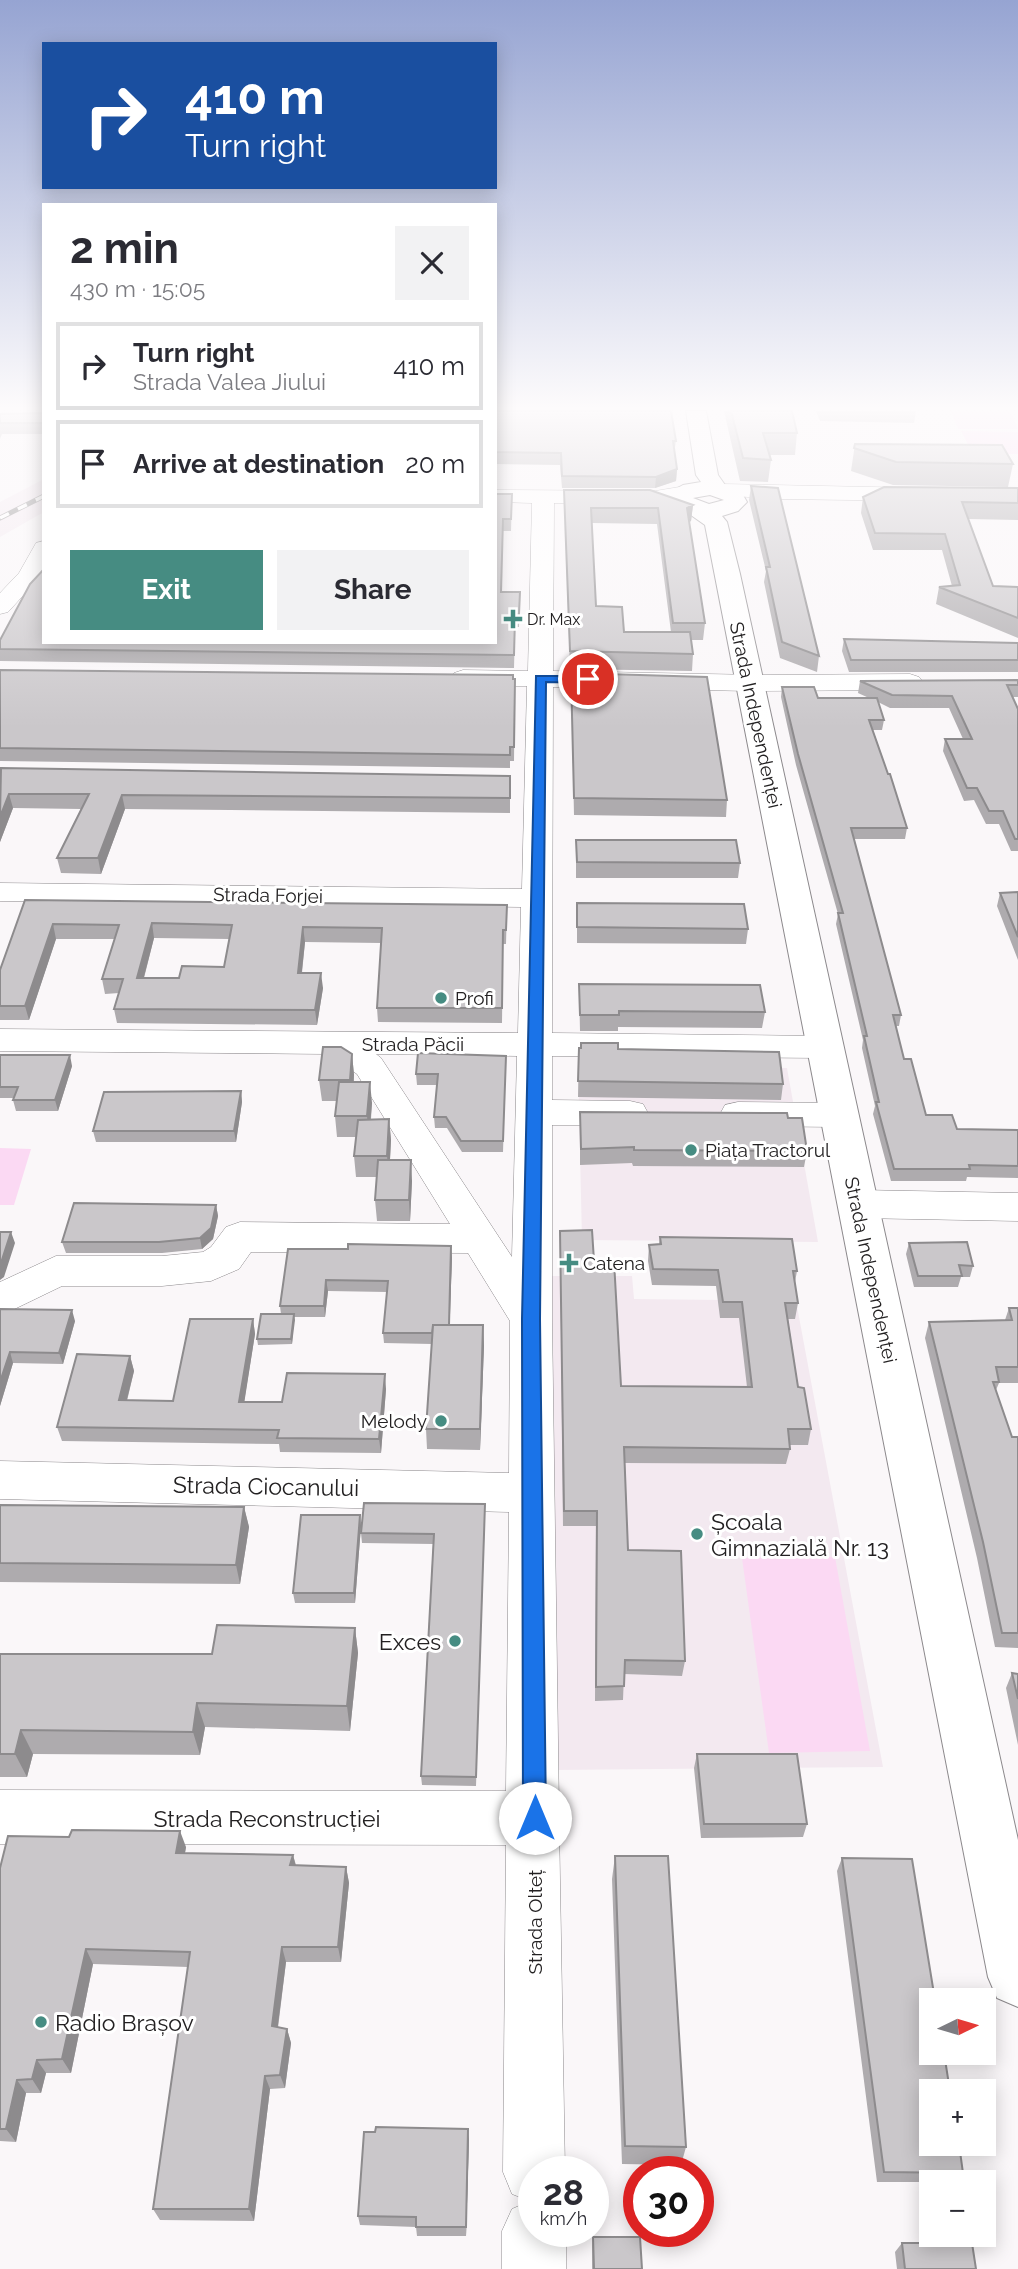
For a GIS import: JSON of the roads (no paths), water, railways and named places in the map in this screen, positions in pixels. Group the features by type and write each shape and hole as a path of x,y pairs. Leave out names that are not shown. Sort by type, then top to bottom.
{"main road":[{"name":"Strada Independenței","path":"713,517 1018,1977"}],"street":[{"name":"Strada Olteț","path":"534,2156 535,1818 531,1319 537,898 526,780 540,679 543,517"},
{"path":"0,607 29,576 42,552"},
{"path":"433,677 934,682"},
{"name":"Strada Forjei","path":"0,892 537,898"},
{"name":"Strada Păcii","path":"0,1040 825,1047"},
{"path":"336,1044 369,1066 531,1319"},
{"path":"534,1112 658,1113"},
{"path":"700,1114 839,1115"},
{"path":"858,1204 1018,1207"},
{"path":"0,1300 56,1271 162,1271 211,1266 225,1258 240,1237 479,1239"},
{"name":"Strada Ciocanului","path":"0,1480 532,1493"},
{"name":"Strada Reconstrucției","path":"0,1817 535,1818"},
{"path":"534,2247 534,2269"}],"place":[{"name":"Dr. Max","path":"513,619"},
{"name":"Profi","path":"441,998"},
{"name":"Piața Tractorul","path":"691,1150"},
{"name":"Catena","path":"569,1263"},
{"name":"Melody","path":"441,1421"},
{"name":"Școala Gimnazială Nr. 13","path":"697,1534"},
{"name":"Exces","path":"455,1641"},
{"name":"Radio Brașov","path":"41,2022"}]}
